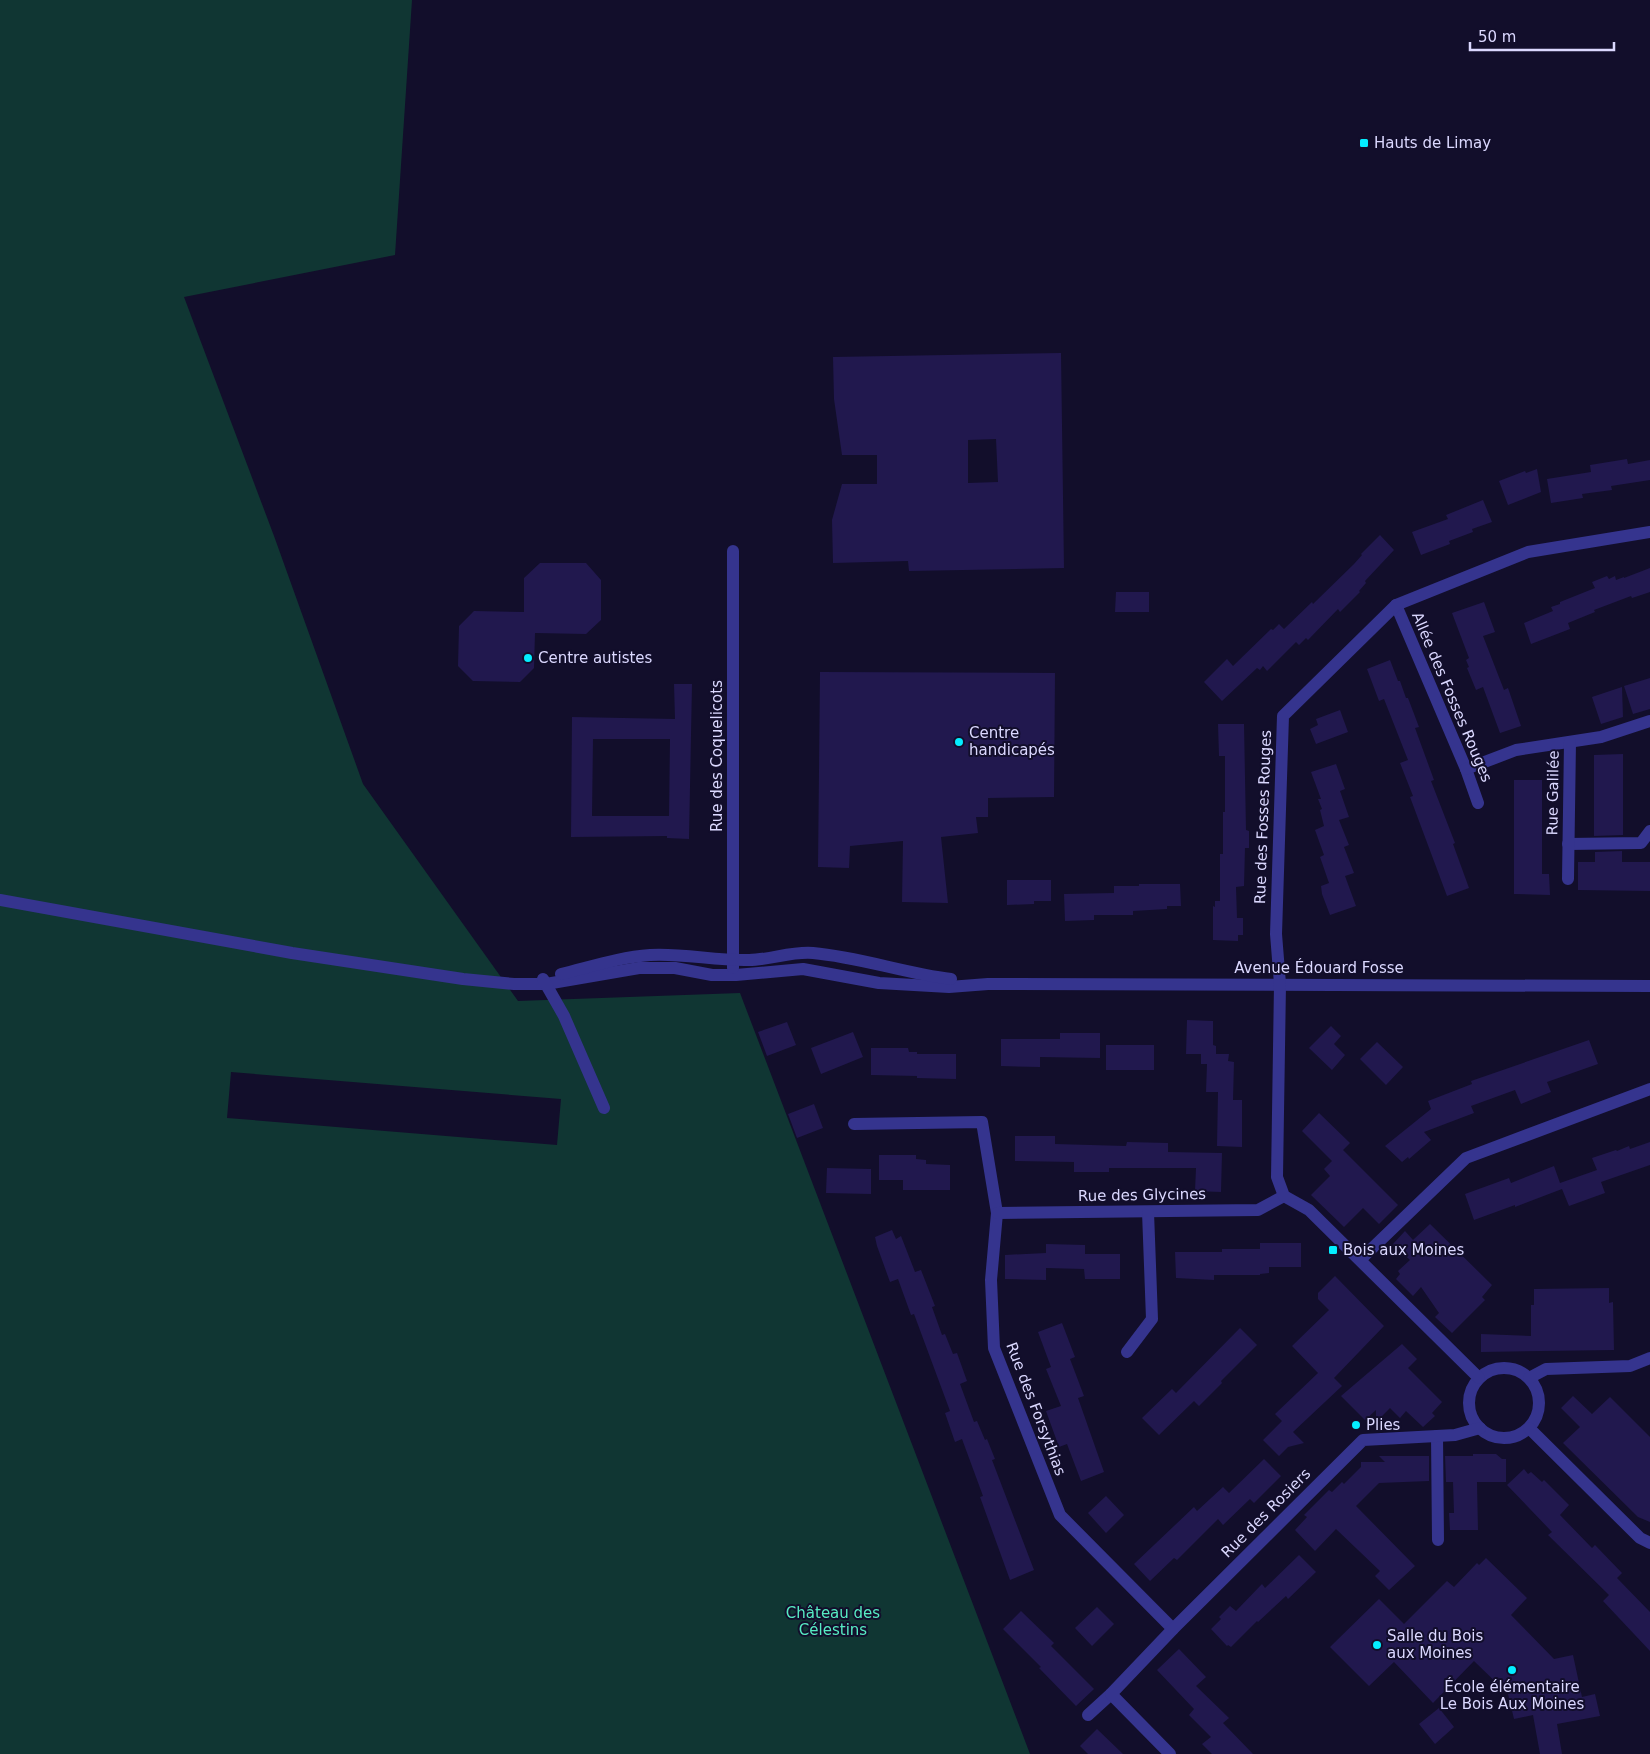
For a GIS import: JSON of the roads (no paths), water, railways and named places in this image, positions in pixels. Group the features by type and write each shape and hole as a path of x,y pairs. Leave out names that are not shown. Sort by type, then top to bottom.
{"street":[{"name":"Rue des Fosses Rouges","path":"1284,1196 1277,1177 1280,984 1276,934 1283,716 1396,605 1528,552 1650,532"},
{"name":"Rue des Coquelicots","path":"733,551 733,975"},
{"name":"Allée des Fosses Rouges","path":"1396,605 1466,769 1478,803"},
{"name":"Rue Galilée","path":"1466,769 1516,750 1601,737 1650,721"},
{"name":"Rue Galilée","path":"1568,879 1570,742"},
{"name":"Rue Galilée","path":"1568,844 1641,843 1650,831"},
{"name":"Avenue Édouard Fosse","path":"0,900 292,953 463,979 514,984 639,968 675,968 712,974 733,975 803,969 879,984 949,986 988,984 1280,984 1650,986"},
{"name":"Avenue Édouard Fosse","path":"544,981 602,963 650,955 752,960 810,953 834,956 933,977 988,984"},
{"path":"689,970 692,957"},
{"path":"544,981 564,1016 604,1108"},
{"path":"1361,1259 1466,1158 1650,1089"},
{"name":"Rue des Forsythias","path":"854,1124 982,1122 996,1213 991,1280 994,1348 1060,1516 1173,1629"},
{"path":"1284,1196 1309,1210 1361,1259 1479,1378"},
{"name":"Rue des Glycines","path":"996,1213 1258,1210 1284,1196"},
{"path":"1127,1352 1152,1319 1148,1212"},
{"path":"1529,1378 1546,1369 1630,1366 1650,1358"},
{"path":"1498,1368 1509,1368 1520,1371 1529,1378 1535,1386 1539,1397 1539,1408 1536,1418 1529,1428 1510,1438 1499,1438 1488,1434 1480,1428 1473,1419 1470,1409 1470,1398 1479,1378 1498,1368"},
{"name":"Rue des Rosiers","path":"1088,1715 1363,1440 1455,1435 1480,1428"},
{"path":"1529,1428 1640,1538 1650,1543"},
{"path":"1437,1436 1438,1540"},
{"path":"1111,1694 1170,1754"}],"place":[{"name":"Hauts de Limay","path":"1364,143"},
{"name":"Centre autistes","path":"528,658"},
{"name":"Centre handicapés","path":"959,742"},
{"name":"Bois aux Moines","path":"1333,1250"},
{"name":"Plies","path":"1356,1425"},
{"name":"Salle du Bois aux Moines","path":"1377,1645"},
{"name":"École élémentaire Le Bois Aux Moines","path":"1512,1670"}],"park label":[{"name":"Château des Célestins","path":"833,1622"}]}
